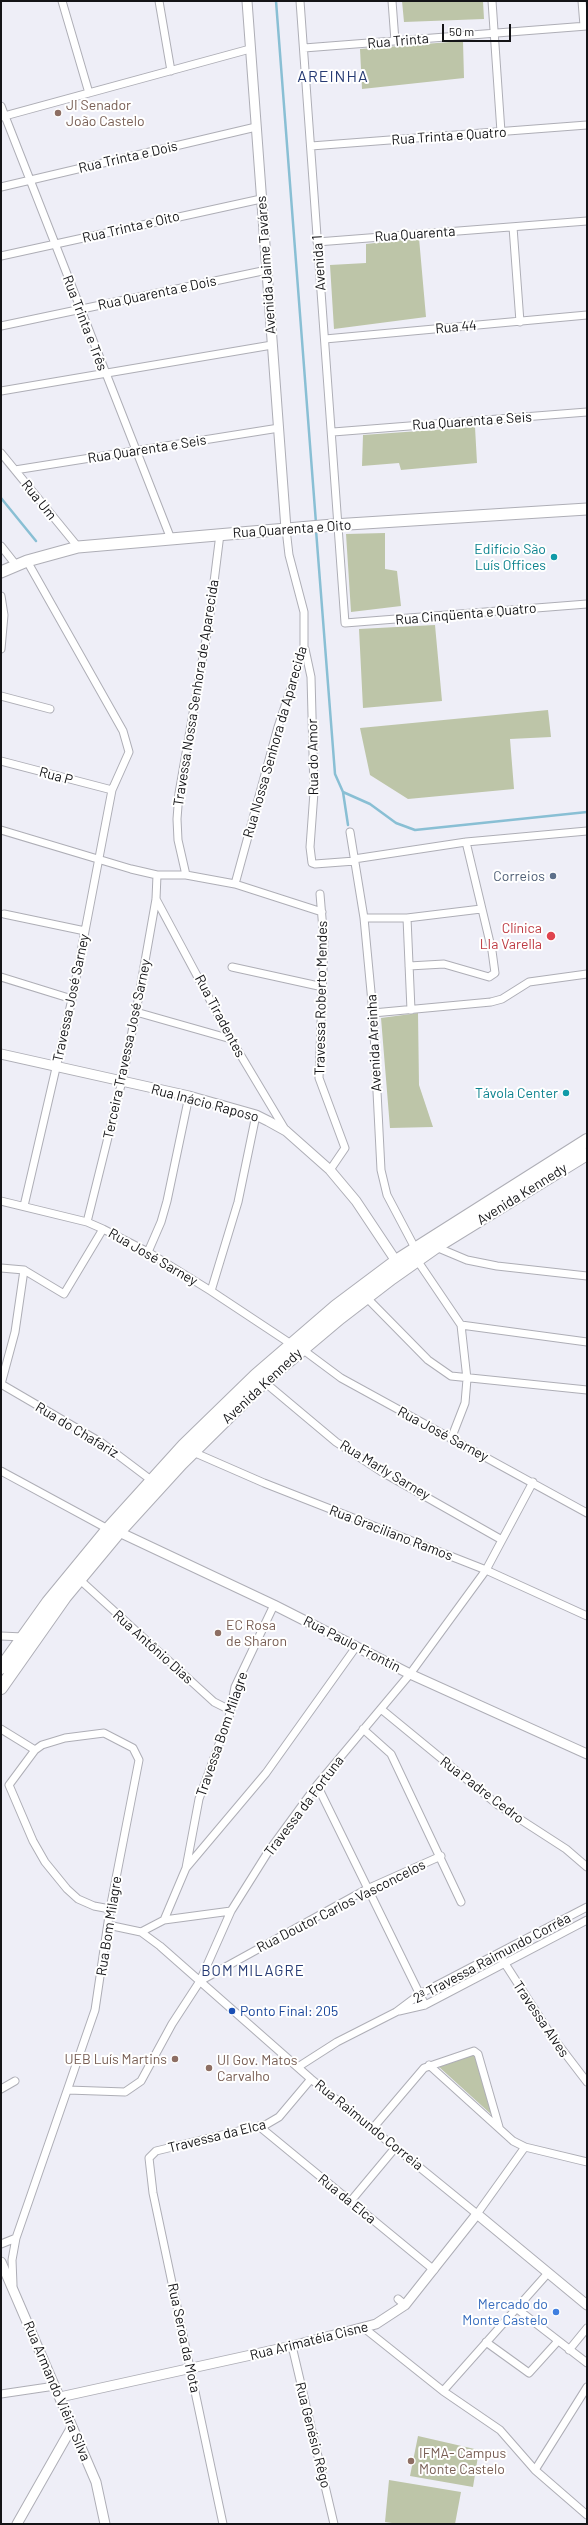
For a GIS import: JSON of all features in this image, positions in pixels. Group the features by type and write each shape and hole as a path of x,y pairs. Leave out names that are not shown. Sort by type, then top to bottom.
{"main road":[{"name":"Rua Quarenta e Oito","path":"1,572 26,561 78,547 336,525 587,509"},
{"name":"Avenida Kennedy","path":"1,1688 113,1530 151,1480 260,1379 396,1260 587,1140"},
{"name":"Avenida Kennedy","path":"297,1346 436,1247 587,1154"},
{"name":"Avenida Kennedy","path":"1,1668 66,1579 113,1530 193,1452 260,1379"}],"street":[{"path":"62,1 88,93"},
{"path":"159,1 171,71"},
{"name":"Avenida Jaime Taváres","path":"247,1 286,529"},
{"name":"Avenida 1","path":"300,1 332,432 336,525"},
{"path":"392,1 396,41"},
{"path":"492,1 501,132"},
{"path":"582,1 586,26"},
{"name":"Rua Trinta","path":"304,48 586,26"},
{"path":"3,116 250,49"},
{"name":"Rua Trinta e Três","path":"1,106 3,116 30,180 135,451 171,539"},
{"name":"Rua Trinta e Quatro","path":"311,146 587,125"},
{"name":"Rua Trinta e Dois","path":"1,187 256,127"},
{"name":"Rua Trinta e Oito","path":"1,256 261,198"},
{"name":"Rua Quarenta","path":"317,242 587,221"},
{"path":"513,227 520,322"},
{"name":"Rua Quarenta e Dois","path":"1,326 267,270"},
{"name":"Rua 44","path":"325,339 587,315"},
{"path":"1,391 104,372 272,345"},
{"name":"Rua Quarenta e Seis","path":"332,432 587,412"},
{"name":"Rua Quarenta e Seis","path":"15,470 279,428"},
{"name":"Rua Um","path":"1,453 78,547"},
{"name":"Rua Cinqüenta e Quatro","path":"336,525 345,623 587,604"},
{"name":"Rua Nossa Senhora da Aparecida","path":"235,884 278,727 304,649 304,612 289,554 286,529"},
{"name":"Travessa Nossa Senhora de Aparecida","path":"186,875 178,840 177,819 179,794 209,622 220,534"},
{"path":"1,546 16,565"},
{"path":"26,561 126,738 129,752 112,790"},
{"path":"1,596 4,615 1,649"},
{"name":"Rua do Amor","path":"304,649 311,677 314,792 310,847 312,863 315,864 354,860"},
{"path":"1,696 50,709"},
{"name":"Rua P","path":"1,761 112,790"},
{"name":"Travessa José Sarney","path":"24,1206 72,999 97,860 112,790"},
{"path":"1,830 97,860 157,875 186,875 235,884 322,912 320,894"},
{"path":"354,860 466,842 587,831"},
{"name":"Avenida Areinha","path":"350,832 364,918 373,1013 381,1170 387,1195 416,1248"},
{"path":"409,966 444,964 489,977 495,973 492,951 466,842"},
{"name":"Terceira Travessa José Sarney","path":"87,1222 122,1081 136,1012 156,899 157,875"},
{"name":"Rua Tiradentes","path":"156,899 231,1038 286,1131"},
{"path":"364,918 408,918 481,909"},
{"name":"Travessa Roberto Mendes","path":"322,912 324,942 319,1078 345,1148 330,1170"},
{"path":"4,914 85,930"},
{"path":"408,918 411,1010"},
{"path":"232,967 323,987"},
{"path":"373,1013 491,1002 502,999 529,982 587,974"},
{"path":"1,977 72,999"},
{"path":"136,1012 231,1038"},
{"name":"Rua Inácio Raposo","path":"1,1054 189,1096 256,1115 286,1131 330,1170 356,1201 396,1260"},
{"path":"148,1252 162,1222 189,1096"},
{"path":"211,1291 238,1202 256,1115"},
{"name":"Rua José Sarney","path":"1,1201 87,1222 148,1252 297,1346 342,1378 587,1513"},
{"path":"1,1268 24,1270 64,1294 103,1229"},
{"path":"436,1247 467,1260 497,1266 587,1276"},
{"path":"417,1260 461,1324 467,1379 462,1415 451,1439"},
{"path":"1,1384 15,1332 24,1270"},
{"path":"366,1297 443,1372 467,1379 587,1390"},
{"path":"461,1324 587,1342"},
{"name":"Rua Marly Sarney","path":"260,1379 336,1442 382,1472 502,1540"},
{"name":"Rua do Chafariz","path":"1,1384 102,1443 151,1480"},
{"name":"Rua Graciliano Ramos","path":"193,1452 264,1483 486,1570 587,1616"},
{"name":"Rua Paulo Frontin","path":"1,1471 113,1530 274,1605 410,1674 587,1754"},
{"name":"Travessa da Fortuna","path":"68,2090 125,2092 136,2086 145,2075 172,2024 200,1981 231,1911 268,1852 317,1785 410,1674 486,1570 533,1482"},
{"name":"Rua Antônio Dias","path":"79,1579 214,1702 230,1710"},
{"name":"Travessa Bom Milagre","path":"164,1920 186,1868 199,1799 230,1710 235,1687 274,1605"},
{"path":"1,1636 23,1637"},
{"name":"Travessa Bom Milagre","path":"186,1868 266,1773 356,1647"},
{"name":"Rua Padre Cedro","path":"381,1709 498,1805 560,1846 587,1867"},
{"path":"1,1729 35,1750 9,1785 33,1841 45,1862 67,1889 78,1899 94,1906 110,1909"},
{"path":"363,1729 391,1754 441,1856 461,1902"},
{"name":"Rua Bom Milagre","path":"14,2289 12,2269 16,2238 95,2010 110,1909 139,1767 137,1754 125,1742 104,1733 65,1738 42,1745 35,1750"},
{"path":"317,1785 366,1889 425,2005"},
{"name":"Rua Doutor Carlos Vasconcelos","path":"200,1981 366,1889 441,1856"},
{"name":"2ª Travessa Raimundo Corrêa","path":"396,2012 420,1994 587,1907"},
{"path":"141,1932 164,1920 231,1911"},
{"name":"2ª Travessa Raimundo Corrêa","path":"396,2012 425,2005 587,1920"},
{"name":"Rua Raimundo Correia","path":"108,1925 141,1932 200,1981 311,2079 477,2214"},
{"name":"Travessa Alves","path":"498,1953 552,2035 587,2082"},
{"path":"298,2067 331,2046 396,2012"},
{"path":"372,2128 418,2072 429,2065 476,2052 499,2128"},
{"path":"429,2065 513,2141 526,2147 587,2162"},
{"name":"Travessa da Elca","path":"152,2153 260,2127 279,2117 311,2079"},
{"path":"1,2089 15,2081"},
{"name":"Rua da Elca","path":"260,2127 434,2270"},
{"name":"Rua Arimatéia Cisne","path":"60,2397 292,2346 364,2328 381,2322 434,2270 526,2147"},
{"path":"350,2202 396,2148"},
{"name":"Rua Seroa da Mota","path":"152,2153 149,2158 149,2168 223,2524"},
{"path":"477,2214 587,2305"},
{"path":"1,2244 16,2238"},
{"name":"Rua Armando Viêira Silva","path":"1,2262 14,2289 96,2482 105,2524"},
{"path":"443,2391 548,2273"},
{"path":"516,2308 587,2363"},
{"path":"364,2328 443,2391 500,2430 535,2470 587,2516"},
{"path":"569,2350 587,2328"},
{"path":"486,2342 529,2373 558,2341"},
{"name":"Rua Genésio Rêgo","path":"292,2346 334,2524"},
{"path":"1,2394 55,2386"},
{"path":"535,2470 587,2387"},
{"path":"17,2524 72,2427"}],"green space":[{"path":"402,1 483,1 484,19 404,22"},
{"path":"463,41 464,78 362,89 360,49"},
{"path":"419,238 426,317 334,329 330,265 366,263 366,244"},
{"path":"475,427 477,463 401,470 399,463 362,466 363,435"},
{"path":"385,533 385,569 397,571 401,606 351,612 346,534"},
{"path":"435,625 442,701 363,708 359,629"},
{"path":"548,710 551,737 510,739 514,789 408,799 370,775 360,728"},
{"path":"418,1013 419,1085 433,1127 390,1128 381,1018"},
{"path":"475,2053 493,2116 438,2066"},
{"path":"418,2436 479,2450 473,2487 410,2476"},
{"path":"389,2480 461,2492 455,2524 399,2524 385,2522"}],"waterway":[{"path":"276,1 316,523"},
{"path":"1,498 36,541"},
{"path":"316,530 335,774 343,792 348,825"},
{"path":"343,792 370,804 396,823 415,830 587,812"}],"place":[{"name":"JI Senador João Castelo","path":"58,113"},
{"name":"Edifício São Luís Offices","path":"554,557"},
{"name":"Correios","path":"553,876"},
{"name":"Clínica LIa Varella","path":"551,936"},
{"name":"Távola Center","path":"566,1093"},
{"name":"EC Rosa de Sharon","path":"218,1633"},
{"name":"Ponto Final: 205","path":"232,2011"},
{"name":"UEB Luís Martins","path":"175,2059"},
{"name":"UI Gov. Matos Carvalho","path":"209,2068"},
{"name":"Mercado do Monte Castelo","path":"556,2312"},
{"name":"IFMA- Campus Monte Castelo","path":"411,2461"}],"district":[{"name":"AREINHA","path":"333,77"},
{"name":"BOM MILAGRE","path":"253,1971"}]}
